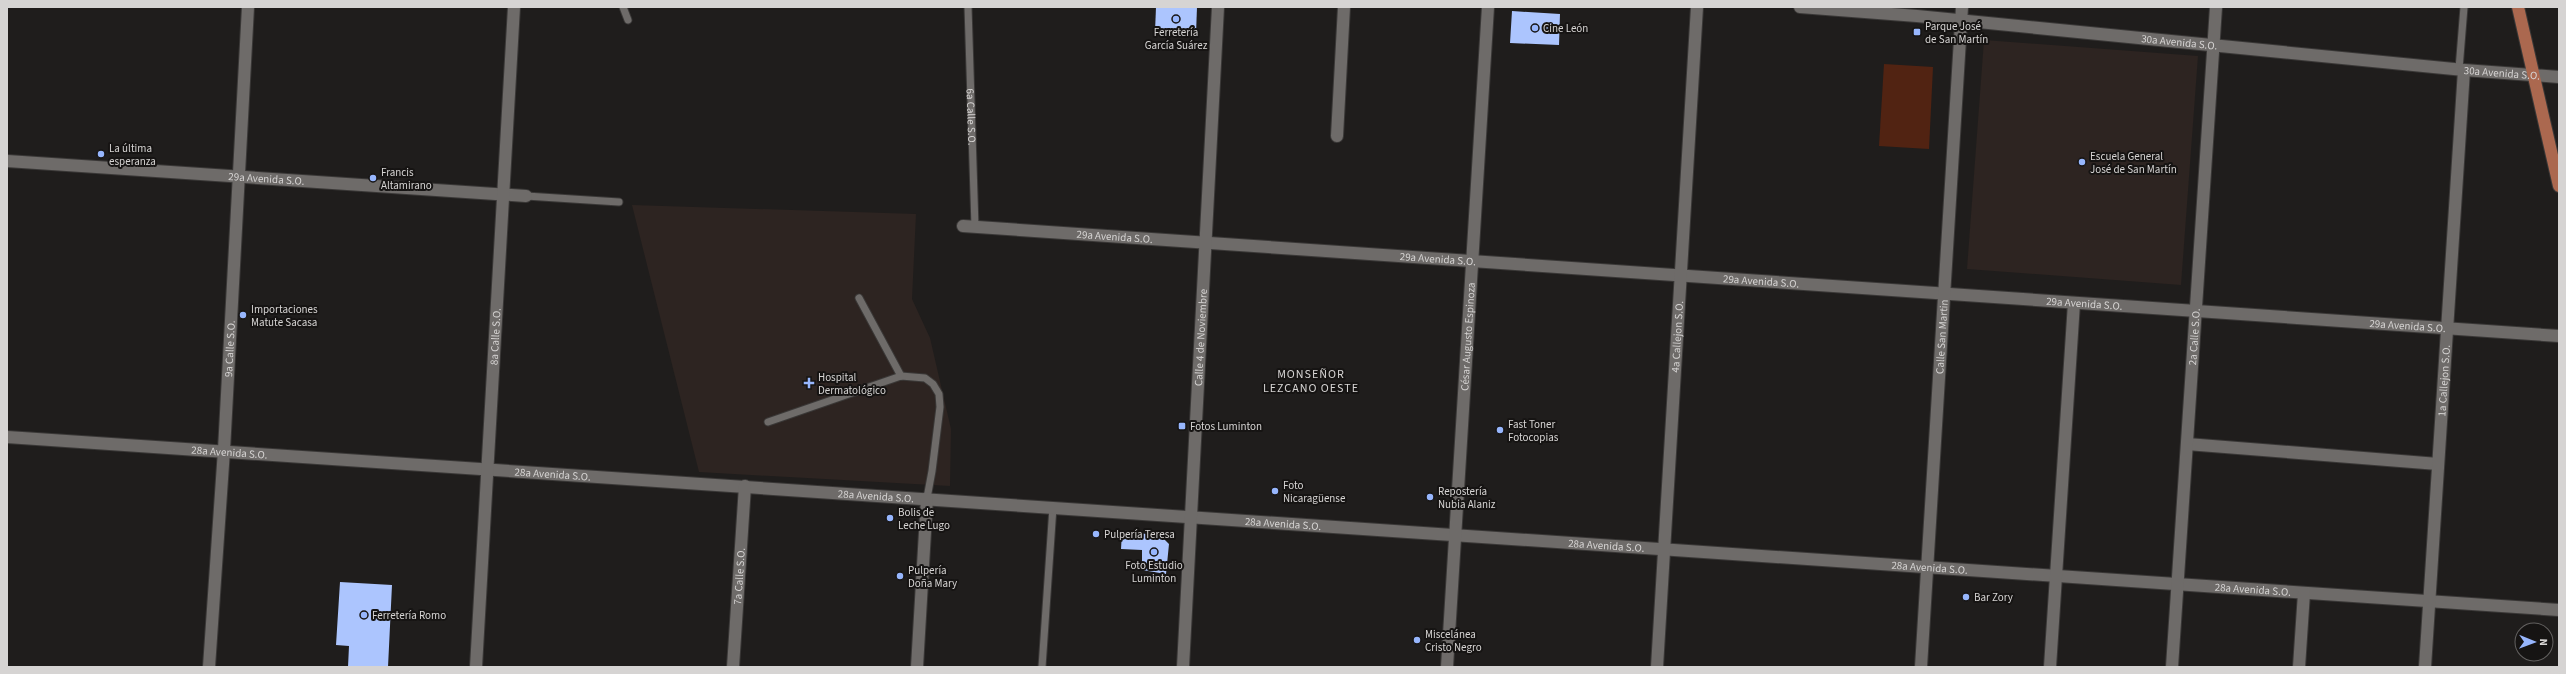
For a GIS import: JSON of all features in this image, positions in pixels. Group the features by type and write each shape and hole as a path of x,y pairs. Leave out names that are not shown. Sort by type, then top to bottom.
{"main road":[{"path":"2518,7 2559,186"}],"street":[{"name":"9a Calle S.O.","path":"209,667 224,450 248,7"},
{"name":"8a Calle S.O.","path":"476,667 514,7"},
{"name":"Calle 4 de Noviembre","path":"1183,667 1218,7"},
{"path":"1337,136 1344,7"},
{"name":"César Augusto Espinoza","path":"1447,667 1488,7"},
{"name":"4a Callejon S.O.","path":"1657,667 1697,7"},
{"name":"30a Avenida S.O.","path":"1800,7 2213,44 2462,70 2559,77"},
{"name":"Calle San Martin","path":"1921,667 1962,7"},
{"name":"2a Calle S.O.","path":"2172,667 2216,7"},
{"name":"1a Callejon S.O.","path":"2424,667 2448,328 2462,70"},
{"name":"29a Avenida S.O.","path":"7,161 239,178 526,196"},
{"name":"29a Avenida S.O.","path":"969,227 2559,336"},
{"path":"2050,667 2074,303"},
{"name":"28a Avenida S.O.","path":"7,437 224,450 2559,610"},
{"path":"2187,444 2438,464"},
{"name":"7a Calle S.O.","path":"733,667 745,486"},
{"path":"918,667 927,498"},
{"path":"2299,667 2304,592"}],"lane":[{"path":"623,7 628,20"},
{"name":"6a Calle S.O.","path":"968,7 969,227"},
{"path":"2462,70 2464,7"},
{"path":"526,196 619,202"},
{"path":"859,298 901,376"},
{"path":"768,422 901,376 925,378 933,384 939,394 940,407 927,498"},
{"path":"1042,667 1053,507"}],"shaded area":[{"name":"Escuela General José de San Martín","path":"1984,40 2198,56 2181,285 1967,269"},
{"path":"1884,64 1933,67 1929,149 1879,146"},
{"name":"Hospital Dermatológico","path":"632,205 916,214 912,299 930,338 951,429 950,486 699,472"}],"building":[{"name":"Ferretería García Suárez","path":"1156,7 1197,7 1196,34 1155,32"},
{"name":"Cine León","path":"1512,11 1560,14 1559,45 1510,43"},
{"path":"1122,532 1160,535 1169,544 1166,574 1142,570 1142,550 1121,549"},
{"name":"Ferretería Romo","path":"340,582 392,585 388,667 348,667 349,646 336,645"}],"place":[{"name":"Ferretería García Suárez","path":"1176,19"},
{"name":"Cine León","path":"1535,28"},
{"name":"Parque José de San Martín","path":"1917,32"},
{"name":"La última esperanza","path":"101,154"},
{"name":"Escuela General José de San Martín","path":"2082,162"},
{"name":"Francis Altamirano","path":"373,178"},
{"name":"Importaciones Matute Sacasa","path":"243,315"},
{"name":"Hospital Dermatológico","path":"809,383"},
{"name":"Fotos Luminton","path":"1182,426"},
{"name":"Fast Toner Fotocopias","path":"1500,430"},
{"name":"Foto Nicaragüense","path":"1275,491"},
{"name":"Repostería Nubia Alaniz","path":"1430,497"},
{"name":"Bolis de Leche Lugo","path":"890,518"},
{"name":"Pulpería Teresa","path":"1096,534"},
{"name":"Foto Estudio Luminton","path":"1154,552"},
{"name":"Pulpería Doña Mary","path":"900,576"},
{"name":"Bar Zory","path":"1966,597"},
{"name":"Ferretería Romo","path":"364,615"},
{"name":"Miscelánea Cristo Negro","path":"1417,640"}],"district":[{"name":"MONSEÑOR LEZCANO OESTE","path":"1311,381"}]}
